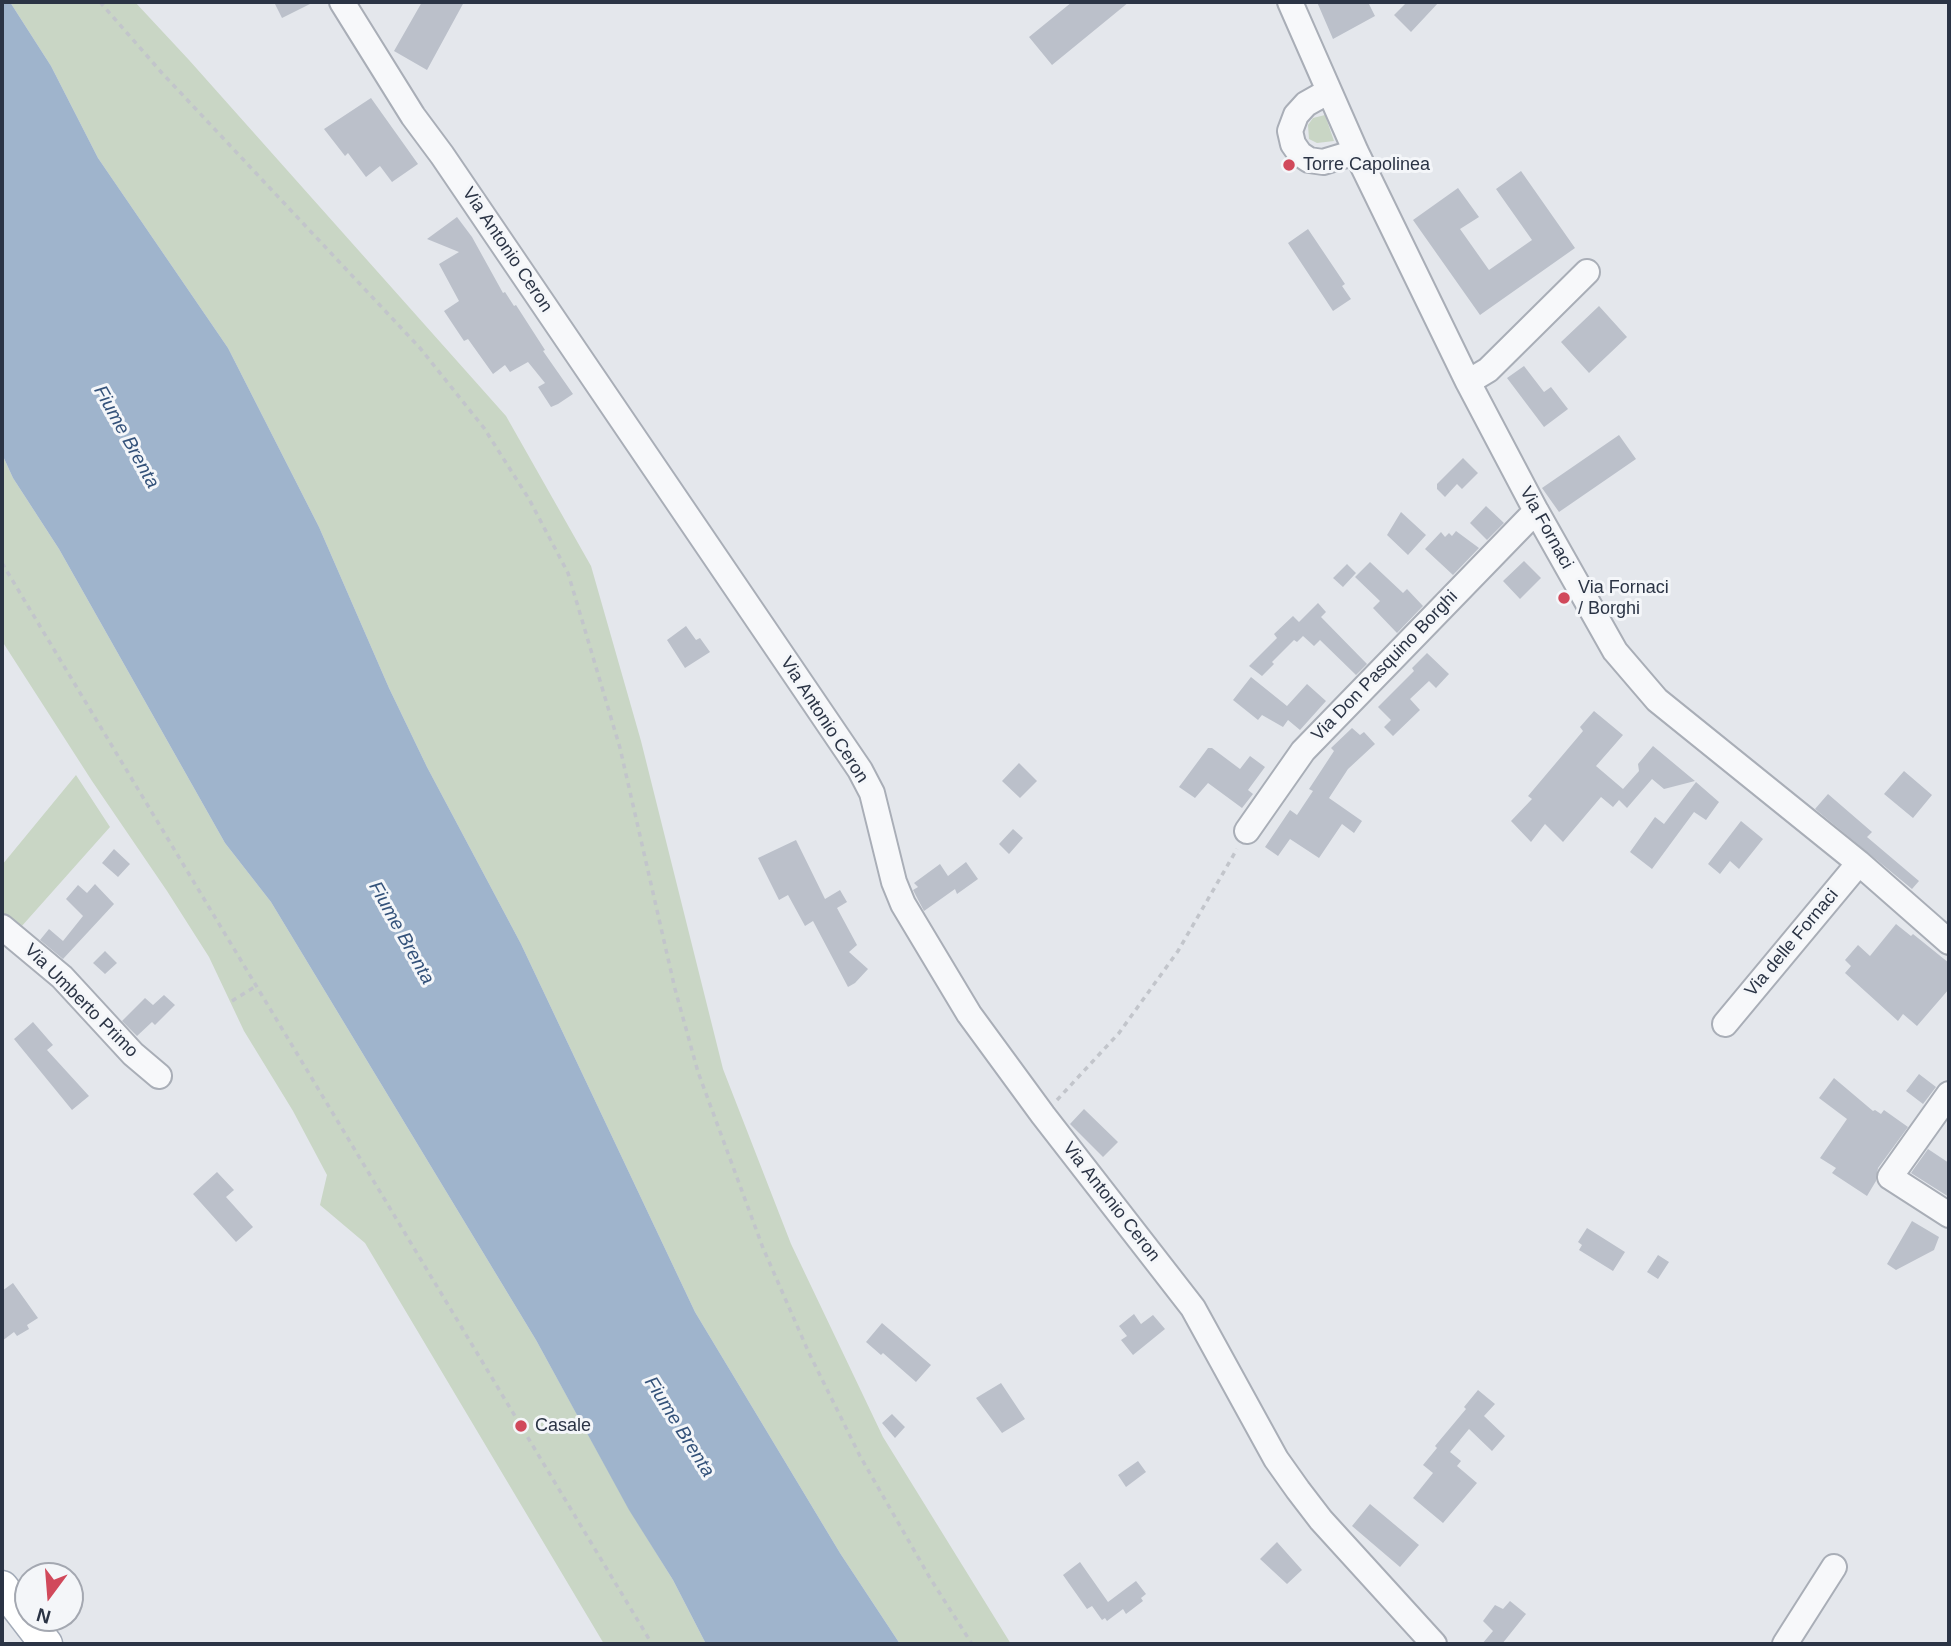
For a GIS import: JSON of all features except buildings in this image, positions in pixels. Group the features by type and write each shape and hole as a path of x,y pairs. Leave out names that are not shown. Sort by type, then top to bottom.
{"main road":[{"path":"2,1587 46,1644"}],"street":[{"name":"Via Antonio Ceron","path":"342,2 413,116 860,770 872,793 888,860 903,904 969,1014 1193,1308 1276,1459 1298,1490 1321,1520 1434,1644"},
{"name":"Via Fornaci","path":"1290,2 1356,152 1468,382 1536,511 1615,651 1657,700 1859,863 1949,942"},
{"path":"1329,91 1306,104 1296,115 1290,131 1293,144 1300,155 1309,160 1324,162 1356,152"},
{"path":"1468,382 1488,370 1587,272"},
{"name":"Via Don Pasquino Borghi","path":"1247,831 1303,751 1536,511"},
{"name":"Via delle Fornaci","path":"1725,1024 1859,863"},
{"name":"Via Umberto Primo","path":"2,927 62,977 133,1054 159,1076"},
{"path":"1949,1094 1890,1177 1949,1215"},
{"path":"1785,1644 1834,1567"}],"path":[{"path":"100,2 162,73 420,348 484,428 529,499 569,573 620,748 675,989 698,1072 763,1248 809,1353 860,1456 930,1578 972,1644"},
{"path":"2,563 652,1644"},
{"path":"1044,1115 1119,1033 1178,951 1247,831"},
{"path":"232,1001 256,986"}],"green space":[{"path":"10,2 135,2 506,416 591,566 641,741 723,1069 791,1244 883,1437 1011,1644 900,1644 840,1553 695,1312 521,944 427,767 389,688 319,527 228,348 98,158 51,66"},
{"path":"1325,115 1334,141 1317,143 1309,139 1308,125 1313,118"},
{"path":"2,454 13,478 59,549 225,843 271,902 536,1340 629,1509 673,1580 706,1644 604,1644 365,1243 320,1205 327,1175 293,1111 244,1031 209,957 2,641"},
{"path":"76,775 110,827 21,927 2,913 2,865"}],"water":[{"name":"Fiume Brenta","path":"2,2 10,2 51,66 98,158 228,348 319,527 389,688 427,767 521,944 695,1312 840,1553 900,1644 706,1644 673,1580 629,1510 536,1340 271,902 225,843 59,549 13,478 2,454"}],"place":[{"name":"Torre Capolinea","path":"1289,165"},
{"name":"Via Fornaci / Borghi","path":"1564,598"},
{"name":"Casale","path":"521,1426"}]}
